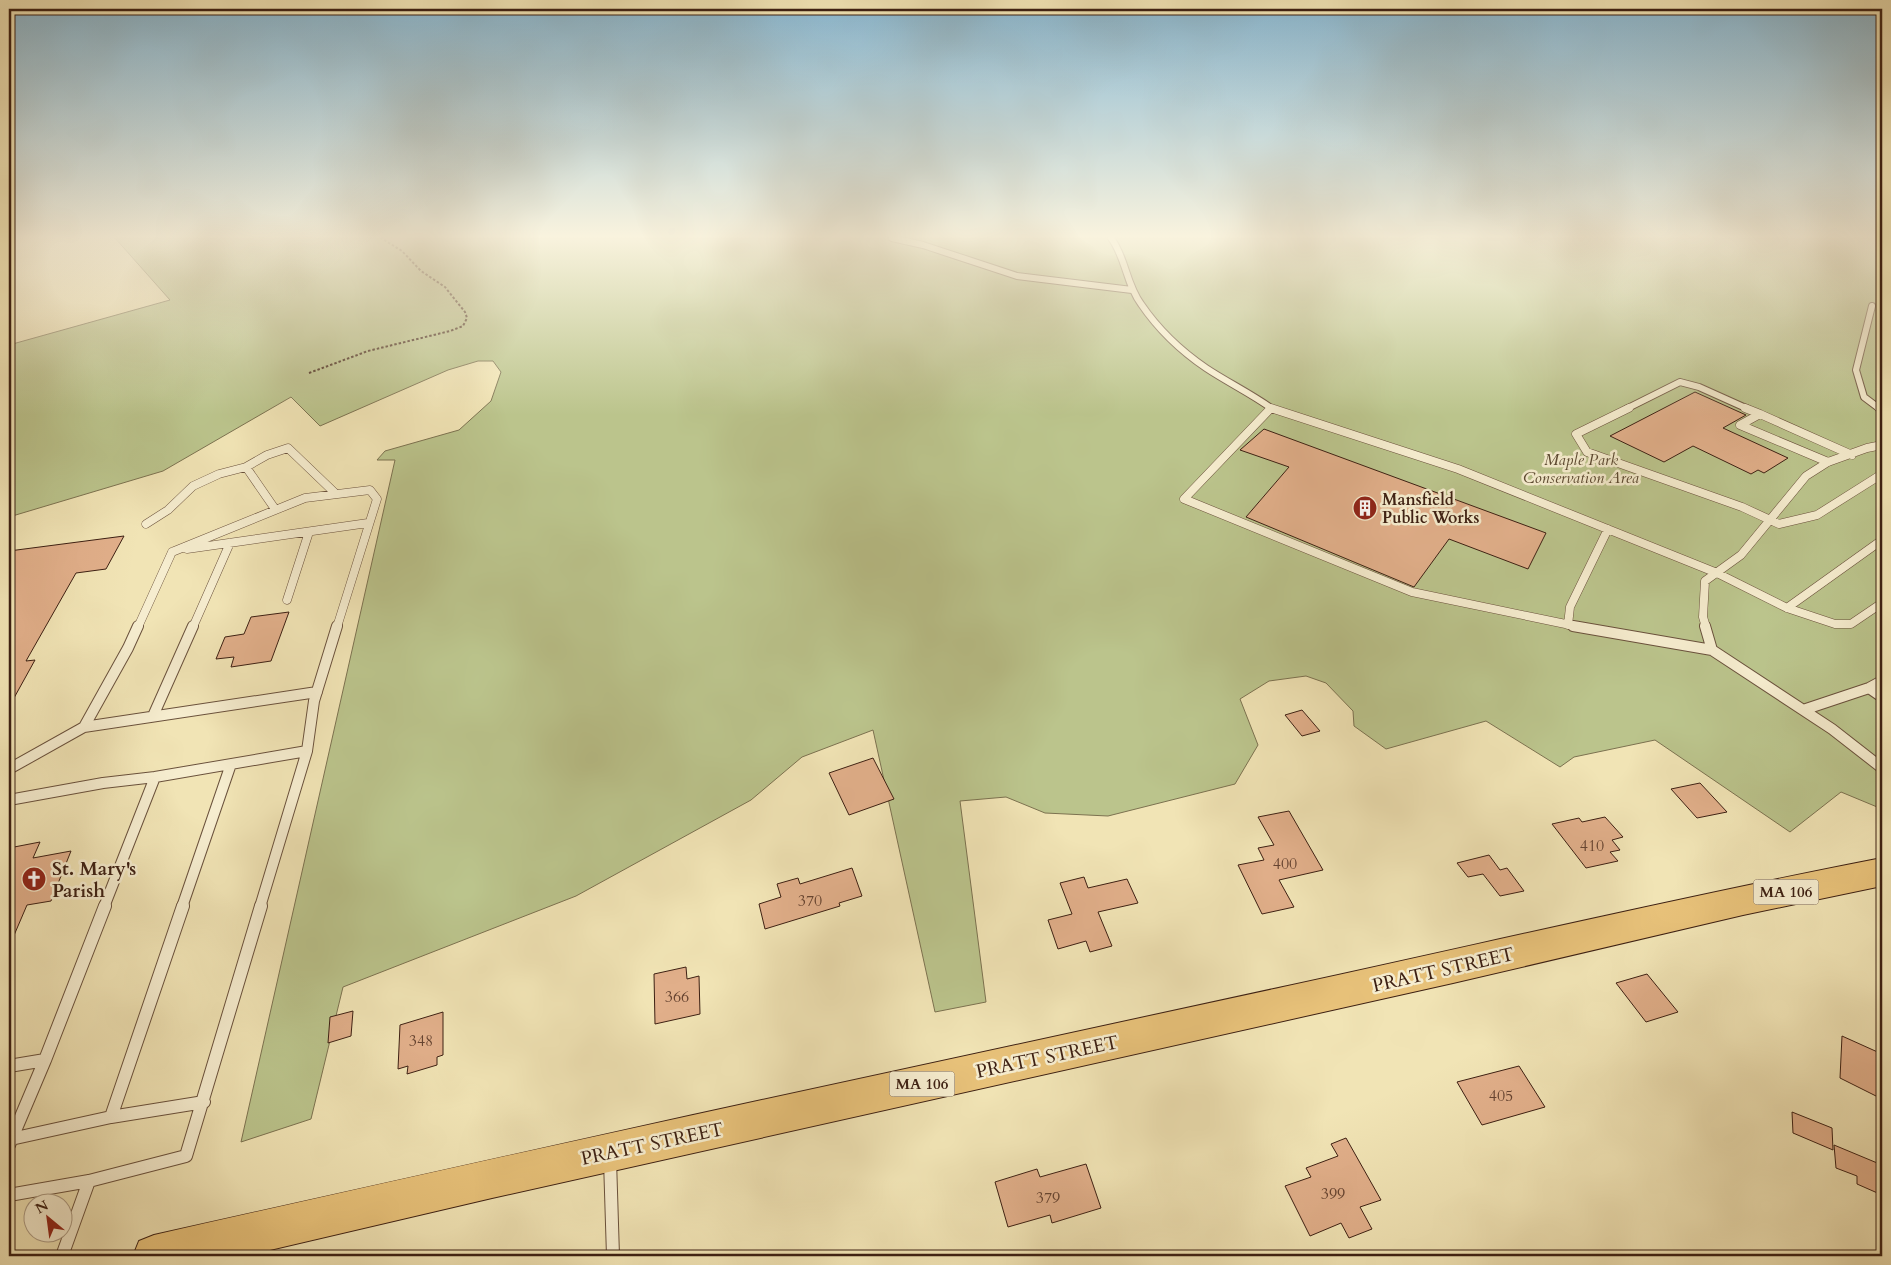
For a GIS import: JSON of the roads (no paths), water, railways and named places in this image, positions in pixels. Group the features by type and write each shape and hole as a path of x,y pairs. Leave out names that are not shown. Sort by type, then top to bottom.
{"main road":[{"name":"PRATT STREET","path":"154,1256 492,1178 1453,967 1743,900 1882,872"}],"lane":[{"path":"1137,297 1174,344 1207,369 1252,394 1271,408 1458,469 1717,572 1787,608 1835,624 1851,624 1882,603"},
{"path":"1872,306 1856,370 1864,397 1882,410"},
{"path":"1852,455 1699,387 1680,382 1576,434 1587,452 1742,507 1778,524 1817,515 1882,474"},
{"path":"1271,408 1184,498 1412,592 1568,625 1712,650 1832,729 1882,768"},
{"path":"1760,414 1740,426 1828,462"},
{"path":"1712,650 1703,617 1705,581 1741,555 1806,476 1828,462 1852,455 1867,448 1882,445"},
{"path":"146,524 168,510 193,486 220,474 246,467 267,455 288,448 336,494"},
{"path":"246,467 276,509"},
{"path":"9,1195 89,1181 186,1156 204,1102 306,751 317,692 377,499 370,490 305,498 172,552 128,648 84,727"},
{"path":"172,552 368,523"},
{"path":"1568,625 1570,607 1608,529"},
{"path":"287,600 309,532"},
{"path":"1787,608 1882,540"},
{"path":"153,716 230,543"},
{"path":"1803,710 1869,688 1882,681"},
{"path":"1869,688 1882,697"},
{"path":"9,769 84,727 317,692"},
{"path":"9,800 102,783 155,777 306,751"},
{"path":"111,1117 231,764"},
{"path":"10,1142 45,1060 155,777"},
{"path":"9,1066 45,1060"},
{"path":"10,1142 111,1117 204,1102"},
{"path":"610,1152 613,1256"},
{"path":"62,1256 89,1181"}],"place":[{"name":"Mansfield Public Works","path":"1365,508"},
{"name":"St. Mary's Parish","path":"34,879"}],"park label":[{"name":"Maple Park Conservation Area","path":"1581,468"}]}
